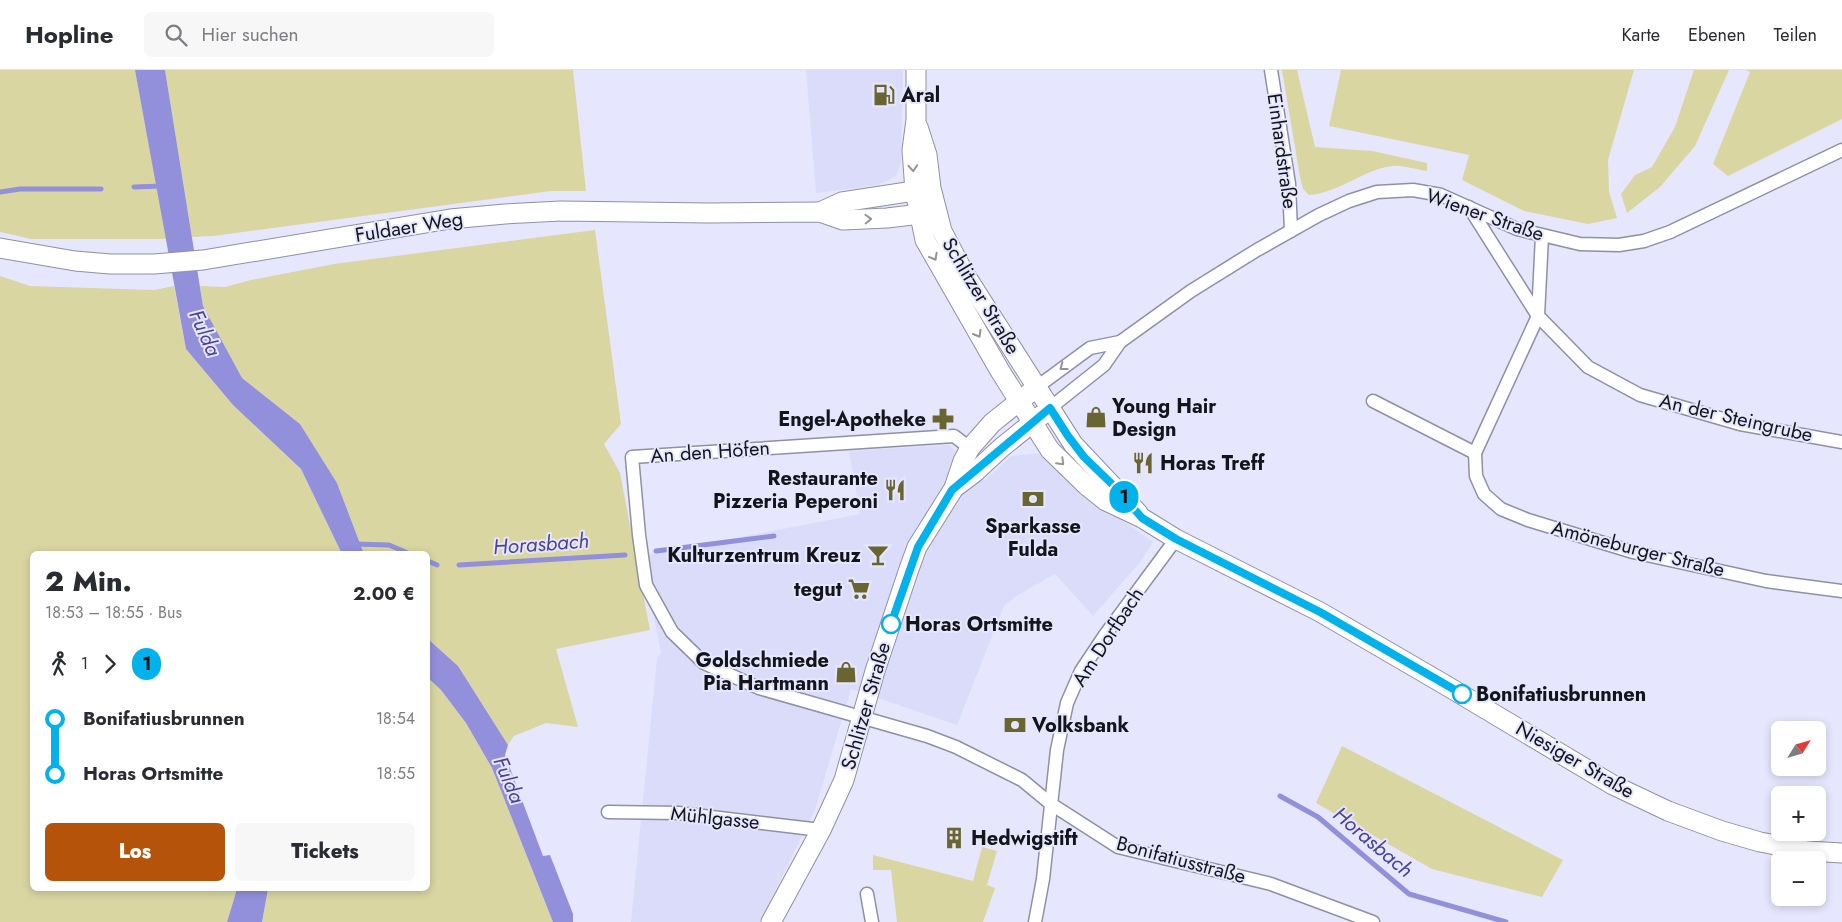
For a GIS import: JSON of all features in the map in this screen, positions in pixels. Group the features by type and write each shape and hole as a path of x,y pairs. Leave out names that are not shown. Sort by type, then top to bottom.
{"main road":[{"name":"Schlitzer Straße","path":"916,70 916,120 927,155 923,190 928,214 925,240 991,356 1033,423"},
{"name":"Fuldaer Weg","path":"820,212 842,202 923,190"},
{"name":"Fuldaer Weg","path":"0,248 75,261 110,264 154,264 248,254 450,219 505,214 561,211 820,212 843,220 928,214"},
{"name":"Schlitzer Straße","path":"770,922 821,830 844,780 875,671 909,569 922,540 954,488 963,461 970,448 992,423 1037,387 964,273 942,231 928,214"},
{"name":"Niesiger Straße","path":"1037,387 1068,436 1084,457 1116,488 1142,518"},
{"name":"Schlitzer Straße","path":"954,488 1050,408"},
{"name":"Niesiger Straße","path":"1033,423 1054,455 1106,501 1142,518 1176,539 1320,612 1449,686 1613,785 1722,831 1760,842 1808,851 1842,853"}],"street":[{"name":"Einhardstraße","path":"1271,70 1289,184 1291,231"},
{"name":"Wiener Straße","path":"1050,408 1104,365 1120,342 1191,291 1291,231 1349,201 1377,192 1413,190 1442,195 1517,229 1542,236 1580,244 1619,245 1644,241 1670,232 1842,150"},
{"name":"An der Steingrube","path":"1469,206 1538,316 1588,367 1640,396 1740,424 1842,442"},
{"path":"1538,316 1542,236"},
{"name":"Amöneburger Straße","path":"1538,316 1475,453 1476,476 1484,494 1500,509 1528,520 1634,552 1766,581 1842,591"},
{"name":"Wiener Straße","path":"1037,387 1090,348 1120,342"},
{"path":"1373,401 1475,453"},
{"name":"An den Höfen","path":"863,717 759,688 713,668 704,663 672,632 646,585 639,535 632,457 954,436 970,448"},
{"name":"Am Dorfbach","path":"1035,922 1043,879 1057,750 1067,703 1082,671 1108,630 1176,539"},
{"name":"Bonifatiusstraße","path":"863,717 927,736 956,747 1022,780 1051,804 1118,847 1271,884 1373,922"},
{"name":"Mühlgasse","path":"608,812 678,812 821,830"},
{"path":"867,894 872,922"}],"shaded area":[{"path":"0,70 135,70 167,239 31,239 0,232"},
{"path":"165,70 573,70 586,191 551,191 213,236 192,237"},
{"path":"806,70 903,70 901,162 896,176 872,186 816,193"},
{"path":"1282,70 1297,70 1315,147 1372,151 1427,163 1427,171 1397,166 1382,168 1331,190 1309,195 1303,189 1300,177"},
{"path":"1341,70 1634,70 1608,160 1609,192 1617,218 1588,224 1524,211 1462,180 1469,155 1329,126"},
{"path":"1694,70 1729,70 1695,146 1660,187 1627,213 1621,194 1635,175 1652,167 1675,127"},
{"path":"1746,70 1842,70 1842,119 1728,176 1713,164 1750,72"},
{"path":"595,230 621,424 604,444 620,473 650,630 556,649 578,727 546,723 514,736 508,745 458,666 430,641 430,551 363,551 337,483 300,424 242,378 203,306 200,286 225,287 334,264"},
{"path":"0,276 30,286 154,290 174,286 186,349 233,405 301,469 341,551 30,551 30,891 236,891 227,922 0,922"},
{"path":"949,445 985,480 1011,456 1041,453 1088,495 1153,542 1141,561 1093,616 1055,574 1016,596 1004,606 957,725 851,689 815,810 760,922 631,922 657,658 661,653 642,556 860,514 849,451"},
{"path":"430,680 441,690 466,723 492,768 553,922 262,922 268,891 430,891"},
{"path":"1342,746 1563,860 1542,897 1432,869 1316,803"},
{"path":"982,847 997,851 987,885 995,888 983,922 897,922 891,870 873,870 873,855 973,881"}],"water":[{"name":"Fulda","path":"135,70 165,70 203,306 242,378 300,424 337,483 363,551 341,551 301,469 233,405 186,349"},
{"name":"Fulda","path":"430,641 458,666 508,745 505,755 543,856 550,855 573,914 573,922 553,922 492,768 466,723 441,690 430,680"},
{"path":"236,891 268,891 262,922 227,922"}],"waterway":[{"path":"134,187 163,186"},
{"path":"0,192 20,189 101,189"},
{"name":"Horasbach","path":"656,551 774,536"},
{"name":"Horasbach","path":"355,544 389,545 403,551"},
{"name":"Horasbach","path":"459,565 625,555"},
{"name":"Horasbach","path":"430,562 437,565"},
{"name":"Horasbach","path":"1280,796 1318,817 1409,894 1506,922"}],"bus line":[{"name":"1","path":"891,624 918,547 952,490 1050,408 1073,444 1142,518 1176,539 1320,612 1462,694"}],"place":[{"name":"Aral","path":"884,95"},
{"name":"Young Hair Design","path":"1096,417"},
{"name":"Engel-Apotheke","path":"943,419"},
{"name":"Horas Treff","path":"1143,463"},
{"name":"Restaurante Pizzeria Peperoni","path":"895,490"},
{"name":"Sparkasse Fulda","path":"1033,499"},
{"name":"Kulturzentrum Kreuz","path":"878,555"},
{"name":"tegut","path":"859,589"},
{"name":"Horas Ortsmitte","path":"891,624"},
{"name":"Goldschmiede Pia Hartmann","path":"846,672"},
{"name":"Bonifatiusbrunnen","path":"1462,694"},
{"name":"Volksbank","path":"1015,725"},
{"name":"Hedwigstift","path":"954,838"}]}
